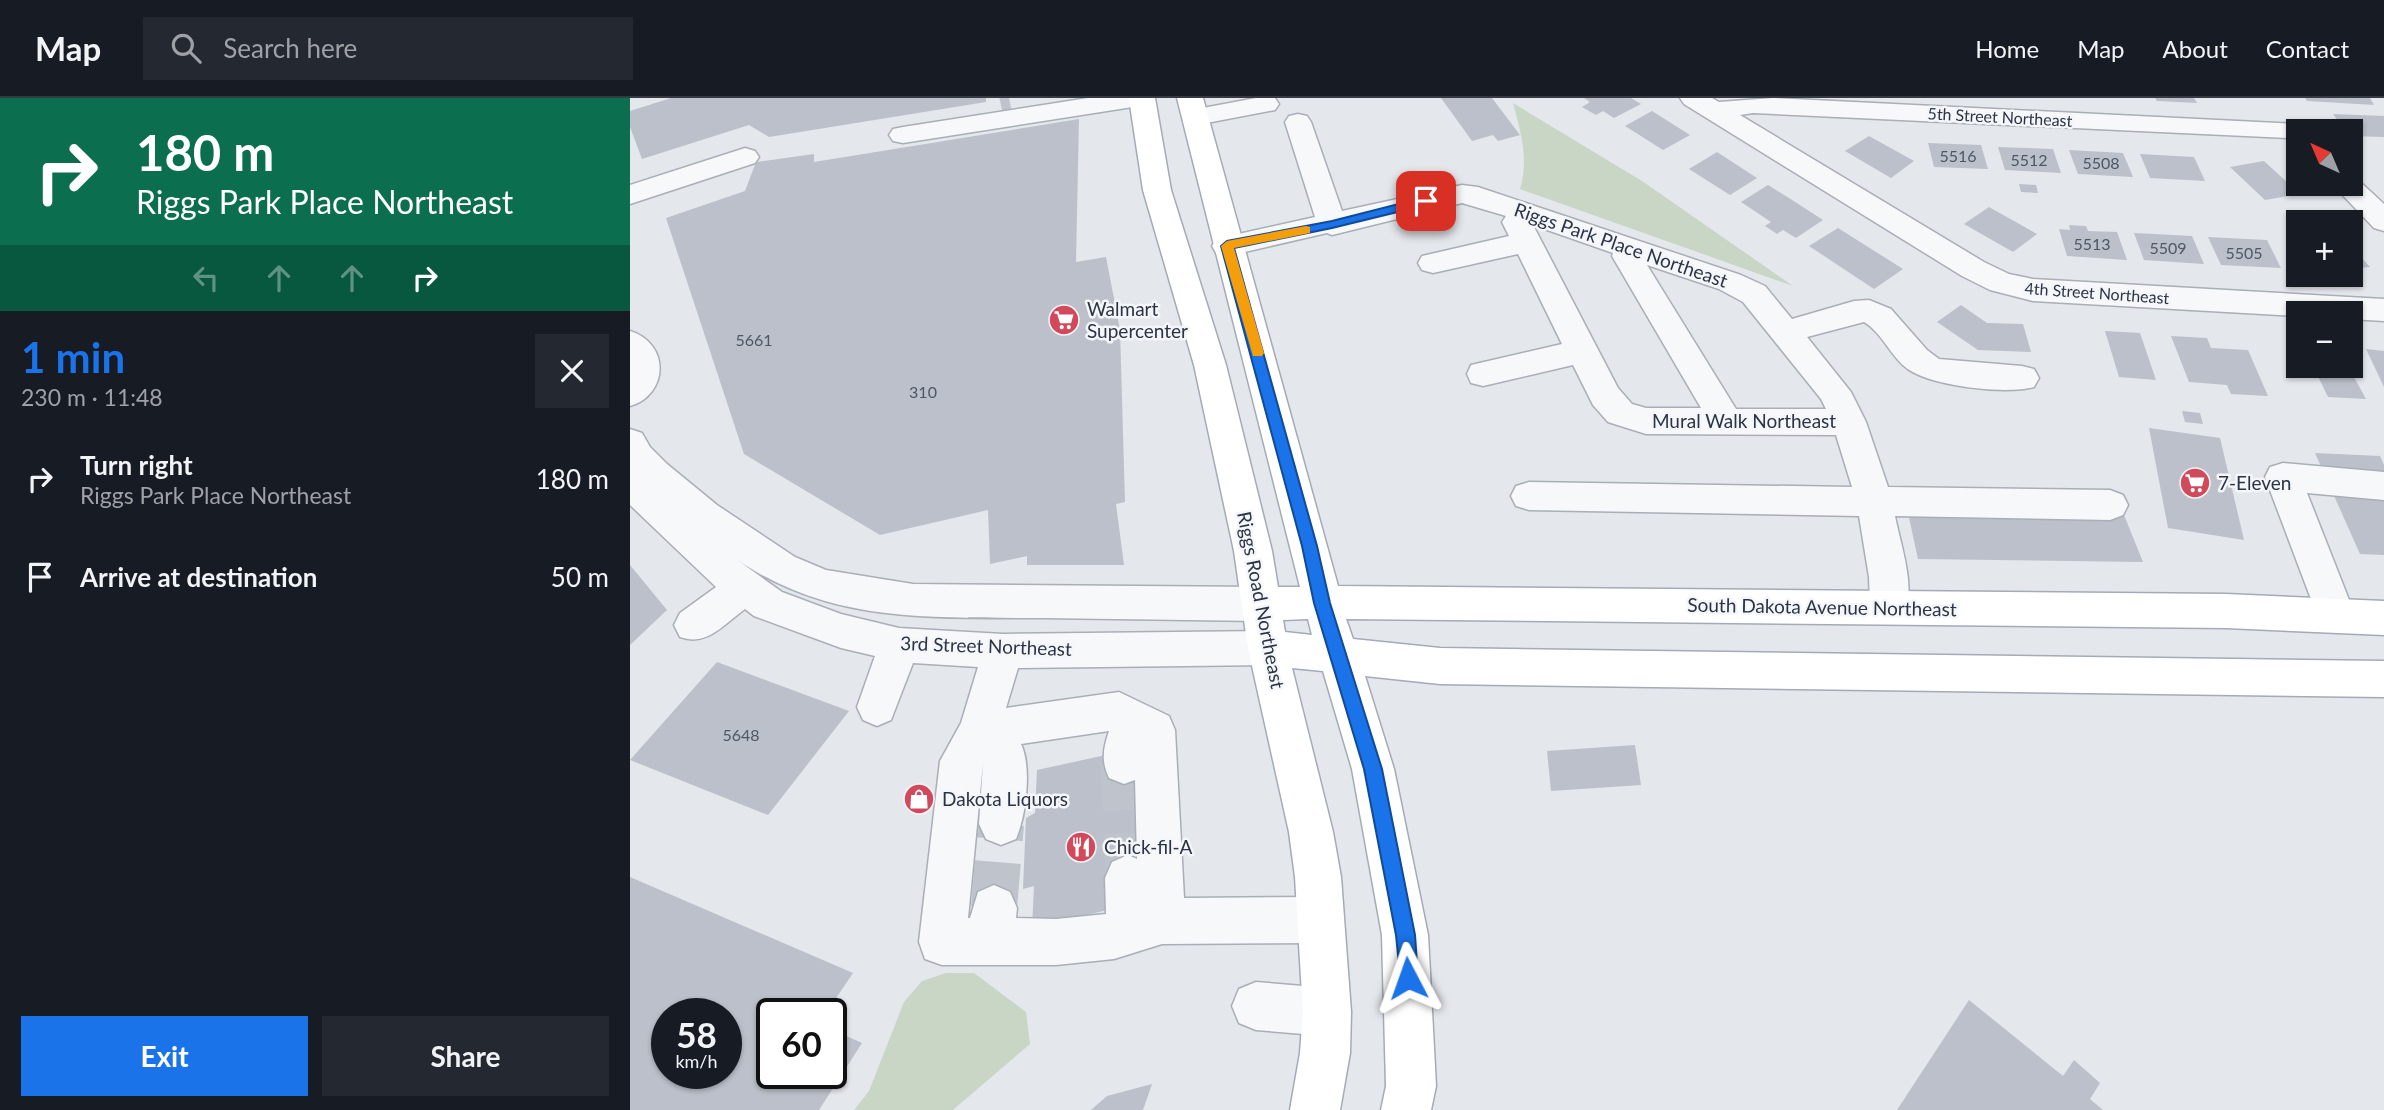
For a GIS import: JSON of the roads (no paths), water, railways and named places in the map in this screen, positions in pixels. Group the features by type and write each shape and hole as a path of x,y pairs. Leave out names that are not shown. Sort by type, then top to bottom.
{"main road":[{"name":"Riggs Road Northeast","path":"1140,98 1157,190 1220,405 1253,551 1268,648 1311,832 1318,877 1327,1012 1325,1053 1315,1110"},
{"path":"1193,108 1227,246 1310,546 1322,603 1373,769 1405,935 1411,1086 1406,1110"},
{"name":"South Dakota Avenue Northeast","path":"1260,604 2226,611 2384,618"},
{"path":"1268,648 1454,666 2384,679"}],"street":[{"path":"1006,112 1046,98"},
{"path":"904,127 1006,112 1140,98"},
{"path":"2259,103 2286,128"},
{"path":"1193,108 1266,104"},
{"name":"5th Street Northeast","path":"1704,104 2286,134"},
{"name":"4th Street Northeast","path":"1704,104 1973,269 2001,283 2033,290 2384,310"},
{"path":"1298,122 1332,225"},
{"path":"630,195 745,157"},
{"name":"Riggs Park Place Northeast","path":"1227,246 1332,225 1462,194 1478,196 1526,227 1630,249 1744,287 1786,332 1834,392 1849,422 1874,500 1888,577 1889,607"},
{"path":"2358,196 2384,221"},
{"path":"1433,263 1526,227"},
{"name":"Mural Walk Northeast","path":"1526,227 1582,351 1605,396 1620,413 1646,421 1849,422"},
{"path":"1630,249 1627,256 1727,423"},
{"path":"1786,332 1854,312 1869,311 1880,317 1915,358 1929,368 1949,373 2022,378"},
{"path":"631,397 645,365 643,354 632,338"},
{"path":"1483,374 1582,351"},
{"path":"630,442 632,450 658,478 753,552 799,577 859,593 913,600 1260,604"},
{"path":"2336,615 2283,477 2384,486"},
{"name":"3rd Street Northeast","path":"630,483 745,587 768,604 841,631 899,645 1003,651 1268,648"},
{"path":"1529,496 2110,505"},
{"path":"694,625 745,587"},
{"path":"877,707 899,645"},
{"path":"1003,651 979,731 961,761 942,942 993,924 1056,942 1114,936 1146,926 1320,920"},
{"path":"979,731 1119,711 1154,730 1146,926"},
{"path":"1124,764 1124,751 1133,719"},
{"path":"979,731 1006,757 1001,824"},
{"path":"1128,878 1146,926"},
{"path":"1256,1006 1327,1012"}],"tunnel":[{"path":"1001,105 1010,103"},
{"path":"1124,764 1128,878"},
{"path":"994,908 1001,824"}],"place":[{"name":"Walmart Supercenter","path":"1064,320"},
{"name":"7-Eleven","path":"2195,483"},
{"name":"Dakota Liquors","path":"919,799"},
{"name":"Chick-fil-A","path":"1081,847"}]}
